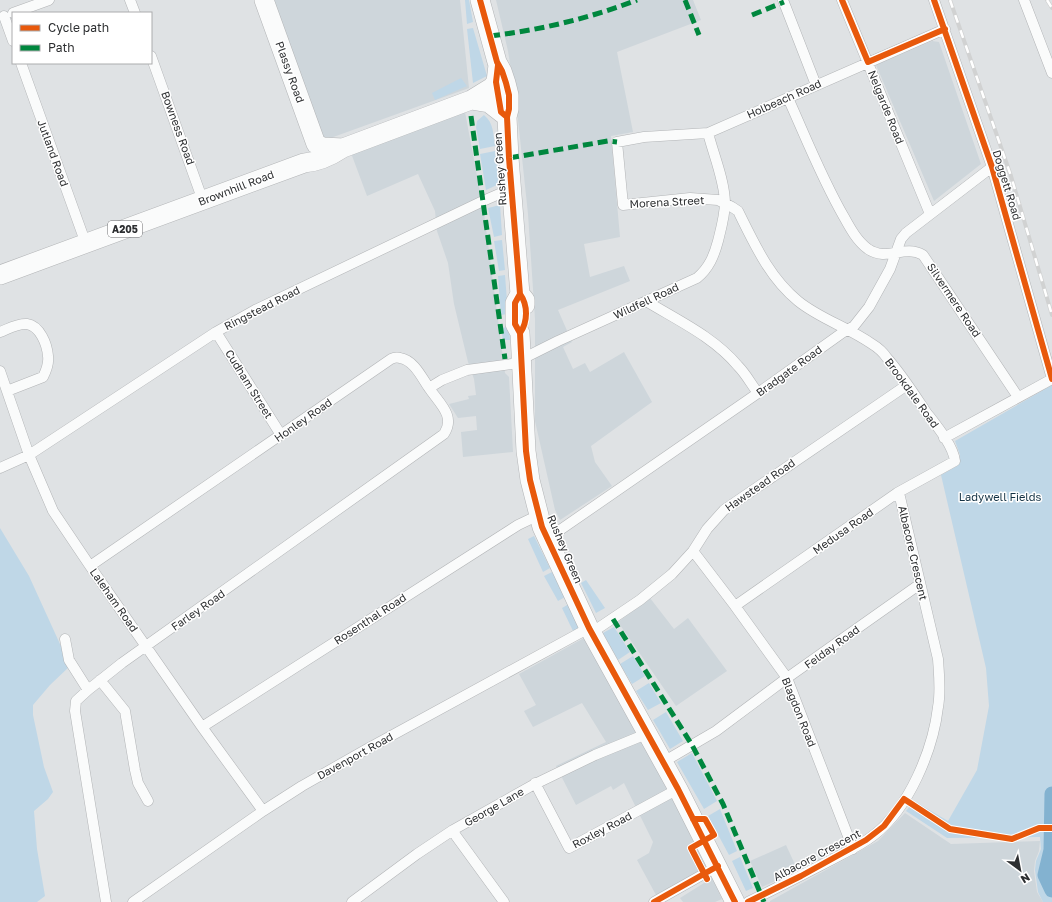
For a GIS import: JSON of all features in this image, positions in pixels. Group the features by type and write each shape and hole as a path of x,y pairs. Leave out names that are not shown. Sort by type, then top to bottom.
{"highway":[{"name":"Plassy Road","path":"264,0 316,144"},
{"name":"Rushey Green","path":"480,0 498,65 504,76 509,95 509,109 507,117 511,192 520,294 514,303 515,324 520,333 526,451 530,480 539,515 546,537 590,631 647,732 670,758 671,792 718,866 735,902"},
{"name":"Brownhill Road","path":"0,275 304,163 314,162 328,157 343,148 471,100 488,91 496,82 498,65"},
{"path":"471,100 489,103 507,117"},
{"name":"A205","path":"316,144 323,147 343,148"},
{"path":"304,163 313,152 316,144"}],"street":[{"path":"16,12 49,0"},
{"path":"130,0 135,12"},
{"path":"783,0 816,85"},
{"name":"Nelgarde Road","path":"842,0 930,214"},
{"name":"Doggett Road","path":"934,0 992,167 1052,378"},
{"path":"1024,0 1052,73"},
{"path":"8,15 12,36"},
{"name":"Holbeach Road","path":"617,142 644,137 708,134 944,29"},
{"name":"Bowness Road","path":"152,59 203,201"},
{"name":"Jutland Road","path":"21,64 86,244"},
{"name":"Silvermere Road","path":"788,98 836,203 858,239 868,249 880,254 888,255 904,251 914,251 923,255 1018,397"},
{"path":"708,134 722,180 725,203"},
{"name":"Morena Street","path":"617,142 623,205 690,198 718,200 725,203"},
{"name":"Bradgate Road","path":"546,537 560,530 854,326 869,307 885,279 901,239 906,233 992,167"},
{"name":"Ringstead Road","path":"0,468 29,455 216,332 255,310 477,204 499,194 511,192"},
{"name":"Wildfell Road","path":"521,359 697,278 709,267 716,250 725,203"},
{"name":"Brookdale Road","path":"725,203 738,211 760,255 777,280 798,301 821,317 849,329 880,350 887,357 944,438 954,455 955,461"},
{"path":"646,301 689,326 722,350 738,365 758,393"},
{"path":"0,332 20,325 28,324 38,329 48,355 48,362 43,377 7,391"},
{"name":"Cudham Street","path":"216,332 281,435"},
{"name":"Honley Road","path":"90,566 390,359 400,357 408,361 415,367 429,388"},
{"path":"429,388 442,380 467,370 512,364 521,359"},
{"name":"Laleham Road","path":"0,371 29,455 53,511 202,727 263,811"},
{"path":"944,438 1052,378"},
{"name":"Hawstead Road","path":"590,631 640,600 672,574 693,551 707,529 724,510 907,385"},
{"name":"Farley Road","path":"106,902 75,706 76,701 100,680 146,646 419,454 444,434 450,421 448,415 429,388"},
{"name":"Medusa Road","path":"735,606 897,493 955,461"},
{"name":"Albacore Crescent","path":"748,902 853,848 884,826 916,780 926,756 934,732 938,707 940,682 939,667 900,497 897,493"},
{"name":"Rosenthal Road","path":"202,727 518,525 539,515"},
{"name":"Blagdon Road","path":"693,551 787,678 853,848"},
{"name":"Felday Road","path":"670,758 716,731 787,678 920,584"},
{"name":"Davenport Road","path":"133,902 263,811 349,759 590,631"},
{"path":"65,639 69,660 88,690"},
{"path":"100,680 125,711 138,783 148,801"},
{"name":"George Lane","path":"352,902 416,854 453,830 535,783 639,737 647,732"},
{"name":"Roxley Road","path":"535,783 569,848 671,792"},
{"path":"453,830 504,902"},
{"path":"654,902 718,866"}],"shaded area":[{"path":"269,0 460,0 469,88 325,140 320,135"},
{"path":"496,0 693,0 701,20 617,52 633,132 611,136 620,237 584,244 590,277 624,266 630,281 558,310 572,342 563,347 573,369 585,363 590,372 624,352 652,402 591,446 595,462 612,486 560,520 555,510 535,421 535,319 528,214 516,101 508,51"},
{"path":"932,41 939,42 981,164 934,201 876,65"},
{"path":"465,112 484,213 505,373 509,377 513,452 463,457 461,432 477,430 476,416 458,418 449,404 469,399 468,396 476,395 474,379 468,362 454,304 448,263 437,231 435,211 418,174 367,196 351,153"},
{"path":"650,598 674,629 688,618 727,671 676,706 618,622"},
{"path":"584,638 687,825 706,864 705,868 656,895 637,860 649,853 653,842 624,783 613,790 611,786 576,805 556,766 606,742 582,703 533,727 524,711 536,705 519,674"},
{"path":"905,813 951,844 1040,841 1034,871 1037,892 1043,902 770,902 878,841"},
{"path":"786,845 798,871 762,887 750,861"},
{"path":"712,878 722,899 715,902 683,902 680,898"}],"green space":[{"path":"465,0 469,0 473,22 467,24"},
{"path":"473,28 487,76 473,83 467,29"},
{"path":"461,78 467,86 435,100 432,93"},
{"path":"484,115 490,122 495,146 480,149 476,127 477,121"},
{"path":"495,151 499,184 486,190 480,154"},
{"path":"500,205 502,235 494,237 488,208"},
{"path":"502,240 505,270 499,271 494,241"},
{"path":"505,275 508,314 501,315 498,276"},
{"path":"509,327 510,340 503,340 501,328"},
{"name":"Ladywell Fields","path":"1052,385 1052,902 1043,902 1038,892 1035,870 1036,861 1041,849 1040,837 947,838 906,811 914,801 948,821 977,770 989,706 986,668 941,475 957,466 960,455 955,441"},
{"path":"0,528 29,576 70,666 50,685 33,705 33,715 44,767 53,792 48,799 34,811 37,849 45,896 37,902 0,902"},
{"path":"534,536 550,568 543,572 528,539"},
{"path":"552,572 565,597 558,601 544,576"},
{"path":"586,580 605,608 596,613 581,583"},
{"path":"569,604 581,627 573,631 562,608"},
{"path":"614,627 630,652 618,660 603,633"},
{"path":"633,656 645,676 632,684 620,664"},
{"path":"649,683 661,703 648,710 636,691"},
{"path":"666,712 683,741 670,749 653,720"},
{"path":"692,753 717,801 704,809 677,762"},
{"path":"720,809 737,851 729,855 708,816"},
{"path":"740,857 753,888 746,891 732,861"}],"waterway":[{"path":"1052,794 1051,850 1045,875 1052,890"}],"railway":[{"path":"950,0 1011,176 1052,315"},
{"path":"1047,0 1052,8"}],"marked path":[{"path":"490,36 565,22 637,0"},
{"path":"685,0 699,35"},
{"path":"752,15 784,2"},
{"path":"471,116 505,359"},
{"path":"509,158 608,141 617,142"},
{"path":"613,619 692,745 723,804 764,902"}],"cycle path":[{"path":"480,0 497,62 502,71 509,95 509,109 507,117 509,158 520,294 526,308 526,319 520,333"},
{"path":"842,0 868,62 945,29"},
{"path":"934,0 992,167 1052,379"},
{"path":"498,65 496,82 501,112 507,117"},
{"path":"520,294 515,303 515,324 520,333 526,451 530,480 542,527 589,628 678,789 735,902"},
{"path":"748,902 801,876 866,840 884,826 904,799 950,829 1012,839 1039,828 1052,828"},
{"path":"693,819 705,819 714,835 691,848 707,879"},
{"path":"654,902 718,866"}]}
